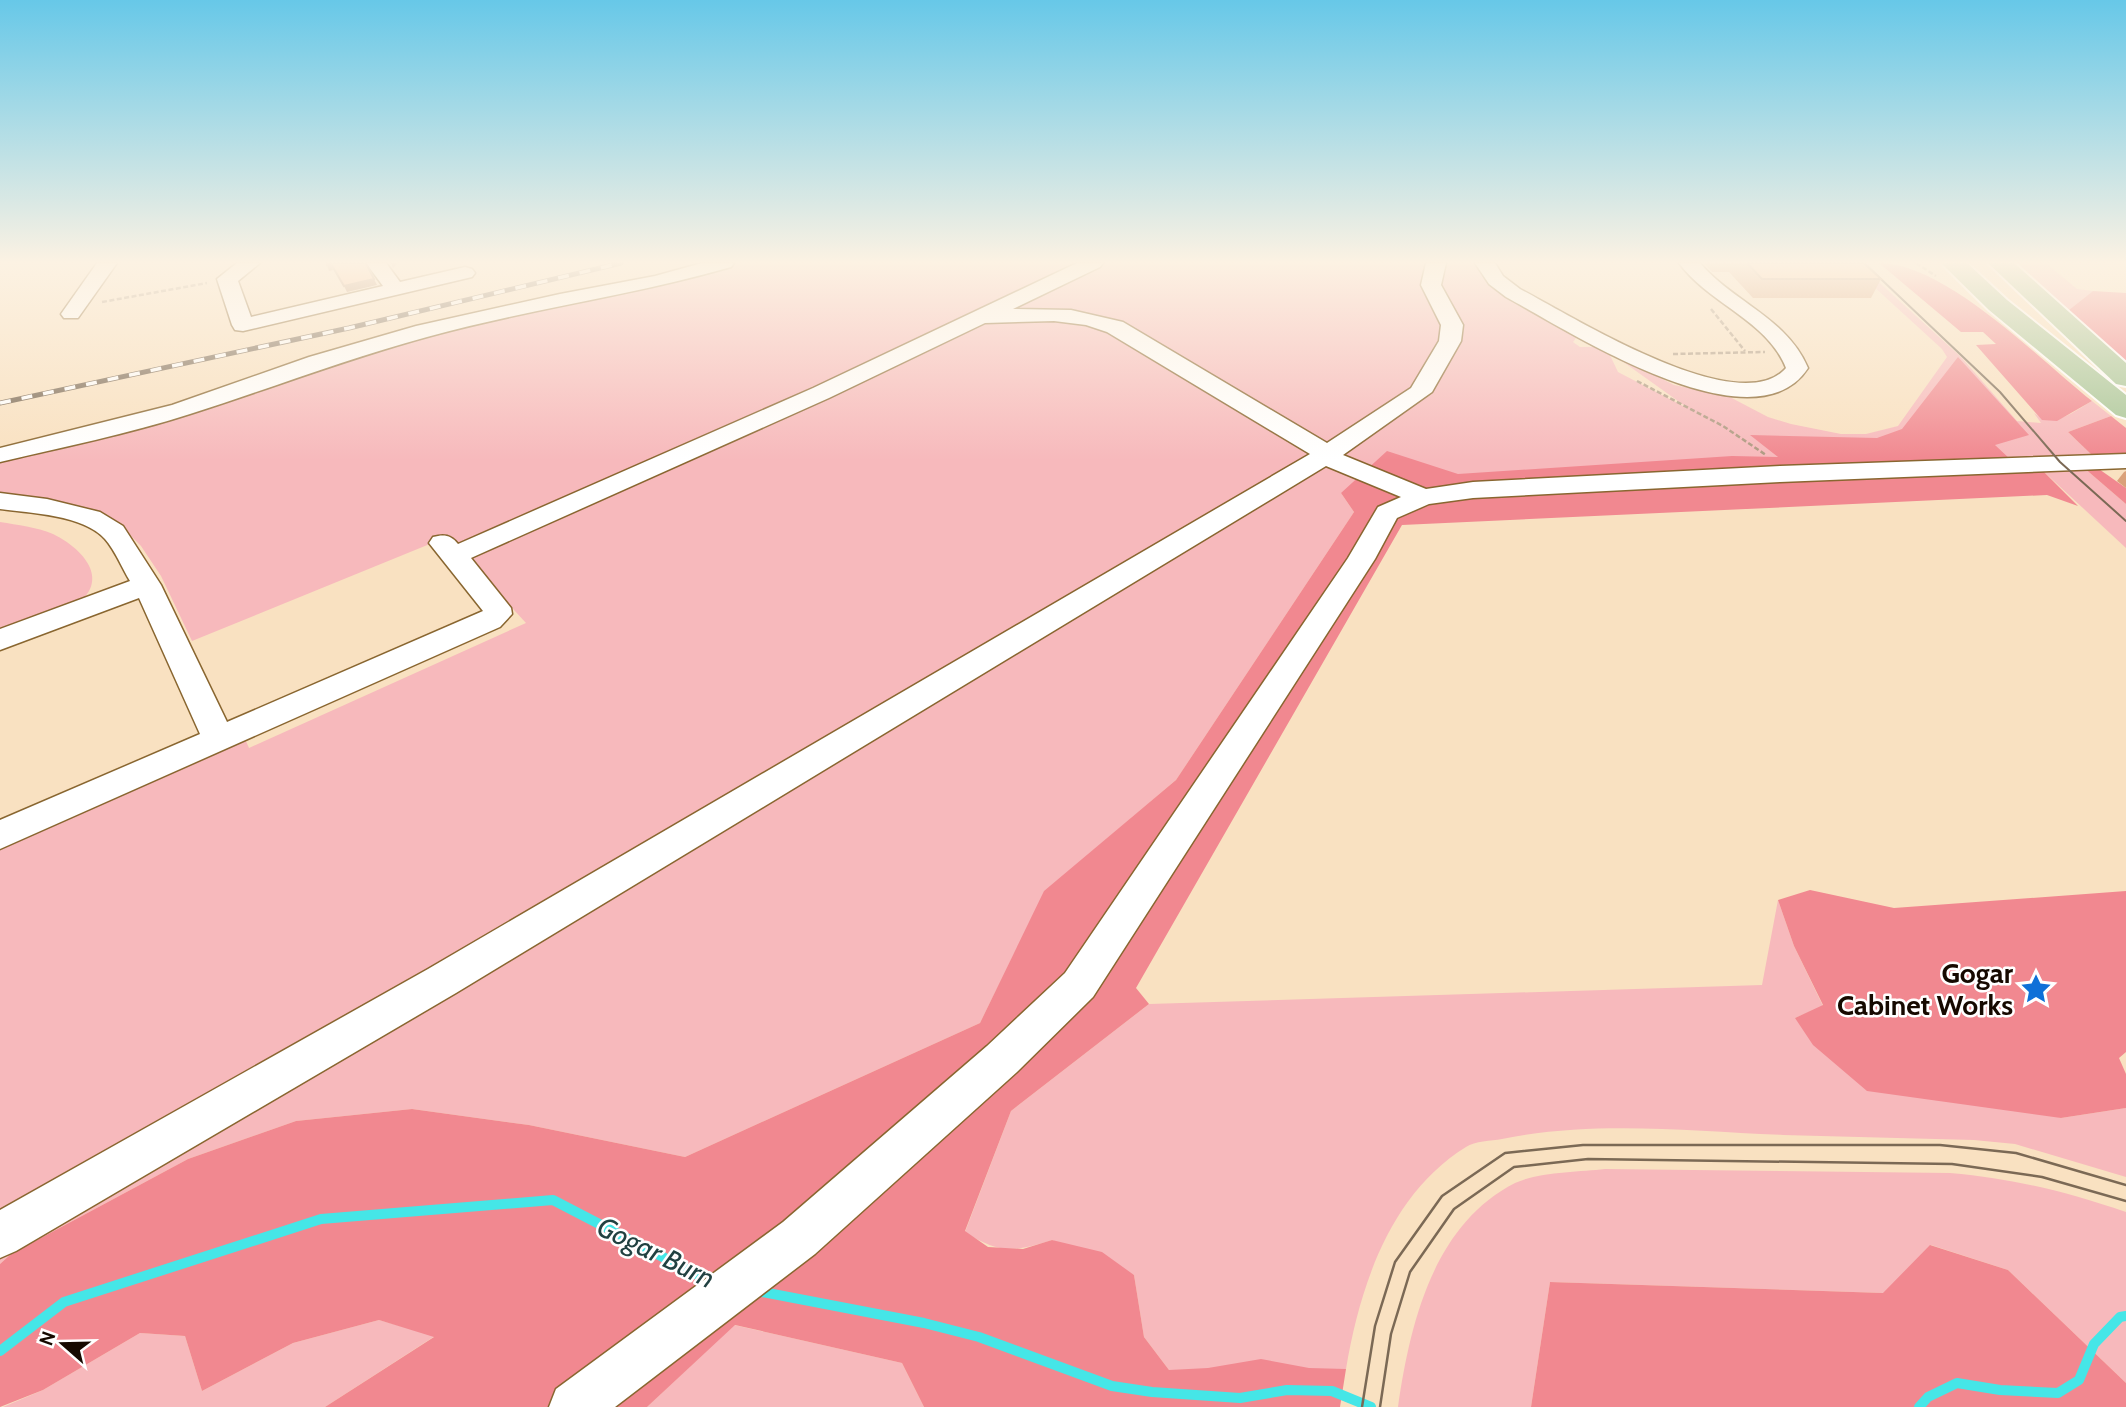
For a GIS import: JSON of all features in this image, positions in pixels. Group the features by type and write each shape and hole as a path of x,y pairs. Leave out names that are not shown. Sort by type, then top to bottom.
{"main road":[{"path":"2026,329 2126,409"},
{"path":"2063,329 2126,381"},
{"path":"2070,329 2126,381"}],"street":[{"path":"0,455 180,410 317,362 434,329"},
{"path":"0,835 490,620 497,614 497,608 448,549 808,398 957,329"},
{"path":"1118,329 1329,456 1423,497"},
{"path":"0,1235 442,981 1329,456 1420,392 1450,341 1452,329"},
{"path":"1581,329 1641,361 1690,382 1713,388 1751,389 1774,386 1791,379 1797,368 1792,352 1766,329"},
{"path":"575,1407 799,1238 1002,1059 1079,985 1361,559 1387,513 1423,497 1474,490 1780,474 2126,461"},
{"path":"0,501 47,507 91,518 114,532 147,585 219,739"},
{"path":"0,640 147,585"}],"path":[{"path":"1606,342 1606,350 1618,372 1723,426 1773,460 1780,474"},
{"path":"1641,361 1681,351 1792,352"}],"shaded area":[{"path":"455,329 1447,329 1429,375 1377,417 0,1232 0,839 242,732 249,748 526,623 447,537 192,641 161,576 141,546 120,525 0,496 0,461 363,350"},
{"path":"1458,329 1565,329 1574,334 1576,338 1573,342 1580,347 1600,347 1608,351 1618,372 1685,407 1609,351 1674,385 1726,395 1768,417 1841,434 1866,434 1898,426 1947,357 1920,329 1930,329 1961,357 2017,421 2041,423 2034,413 2041,418 2056,419 2071,414 2092,401 2111,416 2068,432 2094,457 1341,493 1354,512 1176,780 1045,891 980,1023 685,1157 529,1125 412,1109 296,1121 188,1159 11,1254 0,1264 0,1247 1432,394 1458,347"},
{"path":"1957,329 2006,329 2092,401 2057,421 2042,420 1976,345 1996,344 1983,332 1961,332"},
{"path":"2089,329 2126,329 2126,363"},
{"path":"1958,357 2029,435 1995,445 2011,460 2042,470 2078,506 2047,495 1402,525 1136,988 1149,1004 1011,1111 965,1231 988,1247 1023,1249 1052,1240 1102,1252 1134,1275 1144,1337 1169,1370 1208,1368 1261,1359 1309,1368 1346,1369 1340,1407 924,1407 902,1363 735,1325 647,1407 325,1407 434,1337 379,1320 293,1343 202,1391 185,1336 140,1333 43,1390 0,1407 0,1264 11,1254 188,1159 296,1121 412,1109 529,1125 685,1157 980,1023 1044,891 1176,780 1354,512 1341,493 1387,451 1458,474 1732,456 1778,457 1750,435 1877,438 1902,429"},
{"path":"2111,416 2126,428 2126,457 2094,457 2068,432"},
{"path":"2083,467 2126,504 2126,548 2042,470"},
{"path":"2083,467 2096,467 2126,488 2126,504"},
{"path":"0,522 27,526 62,539 87,562 92,580 90,590 77,604 0,638"},
{"path":"1810,890 1894,908 2126,891 2126,1052 2119,1058 2126,1074 2126,1108 2061,1118 1867,1091 1813,1045 1795,1018 1823,1005 1794,946 1778,900"},
{"path":"1778,900 1794,946 1823,1006 1795,1018 2061,1118 2126,1108 2126,1177 2015,1144 1974,1140 1607,1128 1537,1133 1478,1142 1466,1147 1440,1167 1417,1190 1398,1216 1370,1275 1346,1369 1169,1370 1144,1337 1134,1275 1052,1240 1028,1247 1007,1249 988,1244 965,1232 1011,1111 1149,1004 1762,985"},
{"path":"1605,1169 1950,1173 2039,1187 2126,1212 2126,1383 2008,1270 1931,1245 1884,1293 1550,1282 1531,1407 1398,1407 1410,1343 1430,1280 1445,1250 1464,1224 1487,1201 1524,1179"},
{"path":"1930,1245 2008,1270 2126,1383 2126,1407 1531,1407 1550,1282 1883,1293"},
{"path":"379,1320 435,1336 325,1407 3,1407 43,1390 140,1333 185,1336 202,1391 293,1343"},
{"path":"734,1325 902,1363 924,1407 647,1407"}],"waterway":[{"name":"Gogar Burn","path":"0,1351 64,1302 321,1219 553,1200 711,1282"},
{"name":"Gogar Burn","path":"757,1291 924,1323 979,1337 1112,1386 1152,1392 1240,1398 1287,1390 1332,1391 1371,1407"},
{"name":"Gogar Burn","path":"1919,1407 1928,1397 1957,1383 2000,1390 2058,1393 2079,1380 2094,1344 2120,1317 2126,1316"}],"tram line":[{"path":"1933,329 2000,392 2060,462 2126,521"},
{"path":"1362,1407 1375,1326 1395,1262 1442,1196 1505,1153 1583,1145 1940,1145 2016,1153 2126,1185"},
{"path":"1380,1407 1391,1334 1410,1272 1454,1209 1514,1167 1588,1159 1952,1164 2042,1177 2126,1201"}],"railway":[{"path":"0,403 346,329"}],"place":[{"name":"Gogar Cabinet Works","path":"2036,989"}]}
